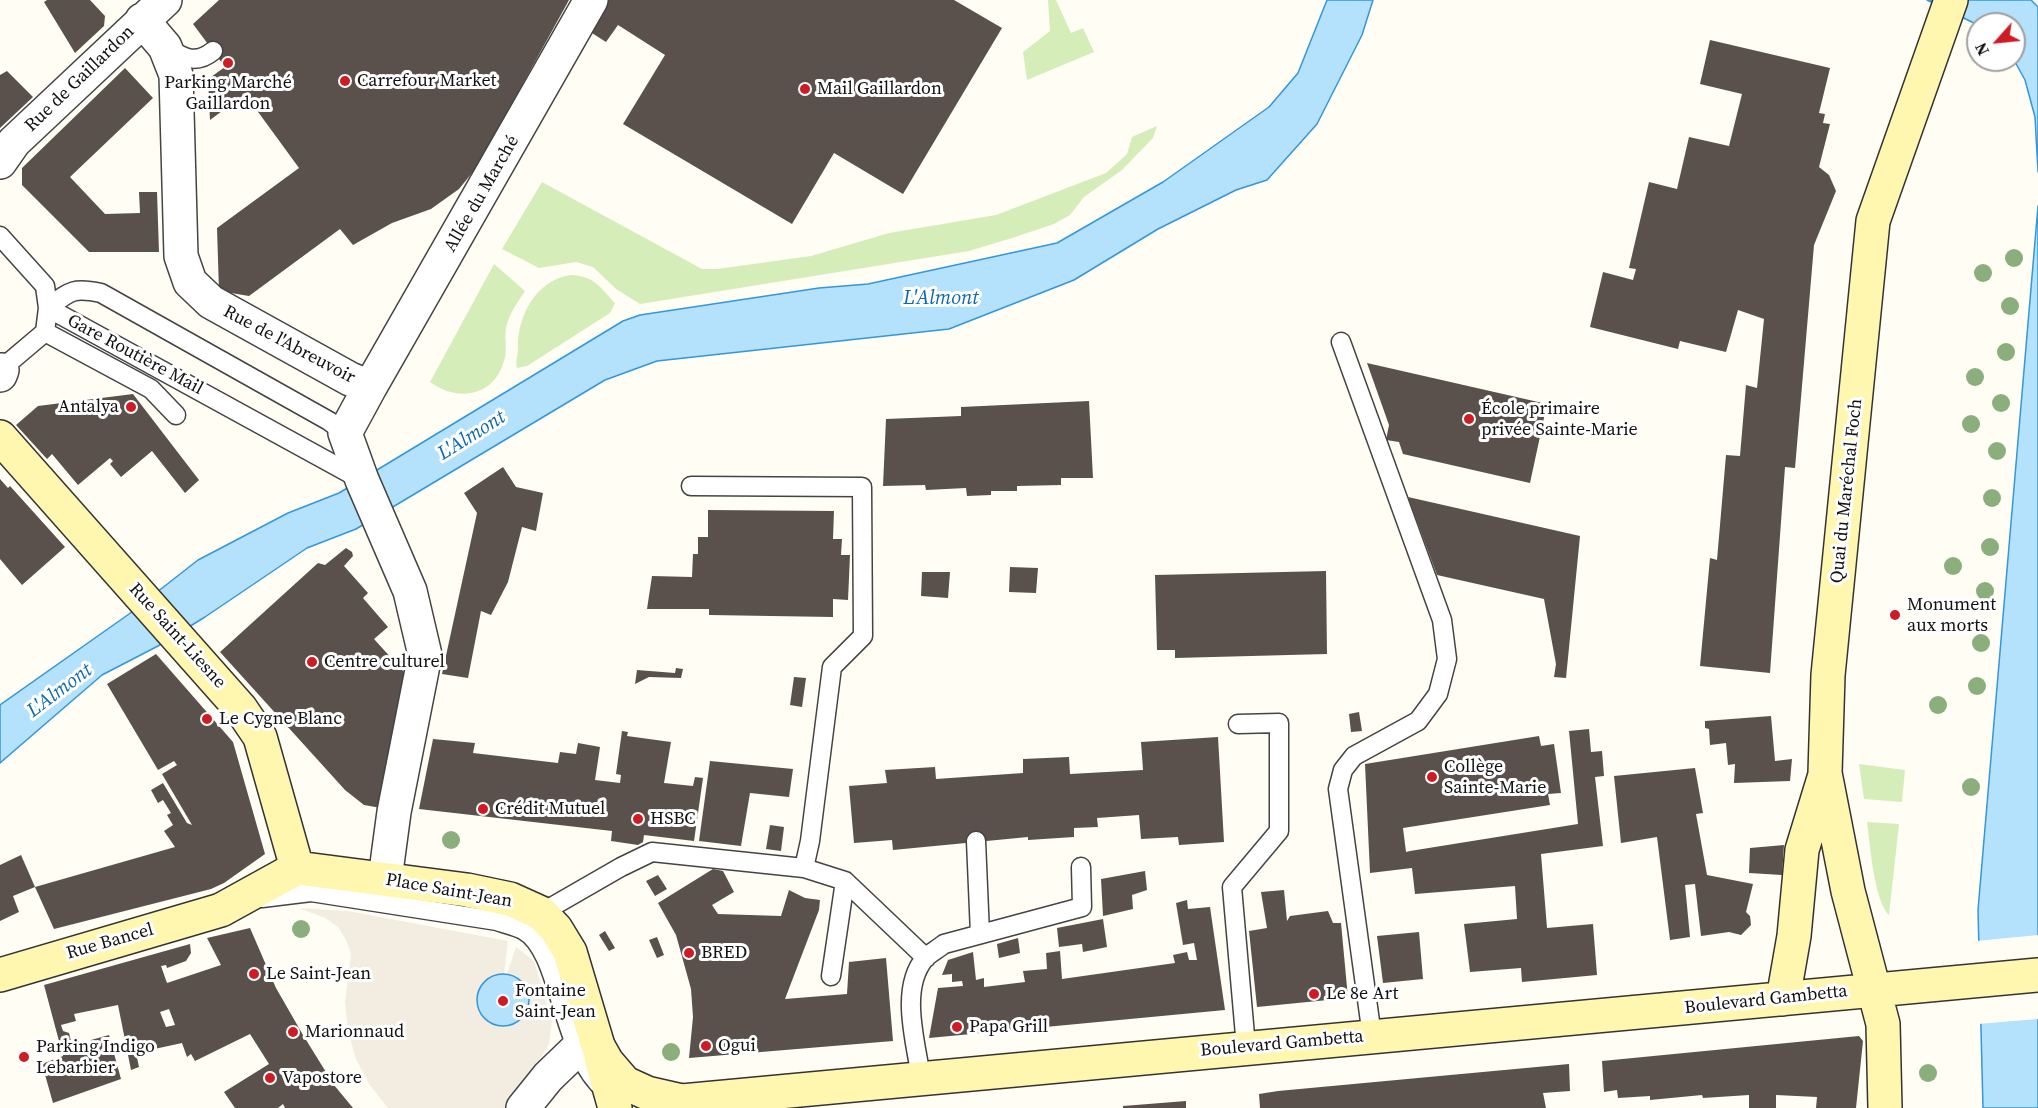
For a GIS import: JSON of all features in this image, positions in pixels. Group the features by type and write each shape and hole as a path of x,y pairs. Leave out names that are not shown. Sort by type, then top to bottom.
{"main road":[{"name":"Quai du Maréchal Foch","path":"1886,1108 1882,1024 1875,989 1848,891 1825,773 1828,675 1873,221 1951,0"},
{"name":"Rue Saint-Liesne","path":"0,437 241,709 260,737 297,868"},
{"path":"1783,999 1794,936 1802,850 1825,773"},
{"path":"221,910 297,868"},
{"name":"Place Saint-Jean","path":"297,868 510,899 541,913 556,928 570,952 587,1048 607,1062 624,1083 647,1093"},
{"name":"Rue Bancel","path":"0,975 221,910"},
{"name":"Boulevard Gambetta","path":"647,1093 682,1101 727,1102 921,1078 2038,975"},
{"path":"587,1048 612,1101"}],"street":[{"name":"Allée du Marché","path":"370,387 591,0"},
{"path":"1935,43 1944,0"},
{"name":"Rue de l'Abreuvoir","path":"154,10 176,75 181,256 190,282 211,302 350,379 370,387 345,433"},
{"name":"Rue de Gaillardon","path":"0,162 14,142 154,10"},
{"path":"345,433 362,480 410,591 425,655 394,812 385,879"},
{"path":"523,1108 548,1077 587,1048"}],"lane":[{"path":"165,47 188,60 203,59 213,51"},
{"path":"0,236 45,286 48,308 45,332 1,371"},
{"name":"Gare Routière Mail","path":"345,433 329,421 101,293 82,289 70,291 48,308 362,480"},
{"path":"45,332 151,389 176,415"},
{"path":"1341,342 1442,620 1447,659 1438,694 1418,721 1354,756 1343,770 1338,789 1372,1036"},
{"path":"691,486 862,487 863,636 832,668 810,841 804,867"},
{"path":"1238,724 1280,723 1279,831 1232,887 1246,1047"},
{"path":"976,841 980,934"},
{"path":"541,913 652,852 804,867 845,881 926,958"},
{"path":"921,1078 910,1000 915,974 926,958 944,944 1082,907 1081,867"},
{"path":"831,976 845,881"},
{"path":"221,910 277,894 311,892 496,921 524,930 543,951 587,1048"},
{"path":"612,1101 682,1101"}],"green space":[{"path":"1048,0 1056,0 1071,33 1083,28 1094,52 1027,80 1023,52 1050,31"},
{"path":"1157,126 1153,138 1122,170 1084,197 1070,215 1054,224 969,251 640,304 616,289 593,267 576,262 539,268 502,249 542,182 702,269 811,256 889,233 996,215 1106,173 1127,154 1132,137"},
{"path":"494,264 525,291 507,323 505,357 499,373 483,389 473,392 463,394 441,388 430,382"},
{"path":"570,275 585,277 600,287 615,303 610,313 527,366 517,368 521,325 530,302 547,285"},
{"path":"1859,764 1905,770 1902,802 1864,799"},
{"path":"1867,822 1899,824 1889,915 1884,908 1876,885"}],"shaded area":[{"path":"299,908 348,911 508,941 504,974 490,977 484,982 477,996 477,1007 527,1009 529,996 516,978 507,974 516,947 534,961 552,1021 549,1044 511,1108 388,1108 369,1084 356,1059 348,1031 345,1002 351,954 346,940 338,927 325,918"}],"water":[{"name":"L'Almont","path":"1327,0 1373,0 1362,35 1317,124 1267,180 1236,190 1158,229 1074,280 949,329 657,361 605,380 356,529 307,548 205,617 158,646 102,675 0,763 0,705 129,614 198,560 288,513 339,493 623,321 640,315 819,288 868,284 1057,243 1163,182 1269,107 1298,73"},
{"path":"1927,0 2031,0 2038,7 2038,172 2035,117 2021,72 2026,72 2026,12 1966,12 1966,19"},
{"path":"2038,206 2038,1108 1983,1108 1978,910"},
{"path":"503,974 517,978 525,986 529,1000 525,1014 517,1022 503,1026 489,1022 481,1014 477,1000 481,986 489,978"}],"pier":[{"path":"2038,935 2038,1019 1978,1024 1976,941"}],"building":[{"path":"47,0 90,0 105,16 104,26 75,53 44,2"},
{"path":"219,0 569,0 515,98 523,110 459,189 431,209 392,223 353,245 340,229 249,296 219,291 217,228 299,168 245,94 210,120 208,79 225,67 193,24"},
{"name":"Mail Gaillardon","path":"608,0 954,0 1002,28 903,194 834,153 792,224 623,124 665,55 618,25 606,42 581,26 600,14"},
{"path":"1710,40 1830,68 1819,113 1825,114 1823,123 1830,124 1819,167 1829,175 1836,191 1814,245 1795,468 1785,467 1770,673 1700,666 1710,558 1717,560 1726,455 1740,456 1746,385 1757,388 1764,319 1738,310 1726,352 1680,341 1678,349 1590,327 1603,272 1633,280 1636,269 1629,268 1649,182 1677,189 1689,137 1729,146 1742,94 1700,84"},
{"path":"125,68 153,98 70,177 105,214 140,213 139,192 157,192 159,252 89,252 22,185 22,168"},
{"path":"7,71 33,97 0,128 0,75"},
{"path":"1367,363 1547,404 1530,483 1403,454 1399,442 1386,440 1389,425"},
{"path":"133,394 199,480 185,493 152,451 121,477 110,464 113,461 110,458 78,485 52,454 47,459 16,425 38,406"},
{"path":"1089,401 1093,478 1061,478 1061,485 1017,486 1017,491 991,491 991,495 967,496 966,488 926,490 925,485 883,486 886,419 961,416 961,407"},
{"path":"503,467 516,487 543,493 536,531 522,527 508,582 491,615 481,611 468,678 442,674 477,513 464,493"},
{"path":"0,479 8,488 10,486 65,547 22,585 0,559"},
{"path":"1408,497 1580,536 1566,678 1554,677 1556,664 1544,599 1437,575"},
{"path":"708,510 834,511 833,539 842,539 841,555 850,555 848,600 833,599 833,617 709,615 709,609 647,609 652,576 692,577 693,554 698,554 698,537 708,537"},
{"name":"Centre culturel","path":"346,548 352,552 353,556 344,566 368,593 363,598 388,627 374,639 404,672 381,808 364,805 345,790 220,652 318,563 325,565"},
{"path":"1010,567 1038,568 1036,593 1009,592"},
{"path":"1326,571 1327,654 1175,658 1175,650 1157,650 1155,575"},
{"path":"922,572 950,572 948,598 921,596"},
{"path":"156,654 233,742 265,854 224,883 211,889 54,929 35,887 175,847 164,831 173,825 167,815 171,813 163,800 158,803 151,790 163,783 187,823 192,825 162,774 177,765 174,761 158,770 107,684"},
{"path":"676,668 683,669 681,678 649,677 635,684 637,670 675,673"},
{"path":"794,677 806,678 802,707 790,705"},
{"path":"1359,712 1362,731 1351,732 1349,714"},
{"path":"1771,716 1775,761 1792,759 1790,781 1734,783 1735,764 1728,765 1726,743 1710,745 1709,729 1705,728 1705,721"},
{"path":"1589,729 1591,752 1602,751 1604,776 1595,777 1603,846 1541,854 1547,928 1593,924 1597,975 1522,982 1521,968 1470,972 1464,924 1517,919 1515,886 1415,894 1412,868 1370,873 1365,764 1539,736 1541,746 1554,744 1561,793 1548,794 1550,805 1403,828 1406,852 1578,824 1569,731"},
{"path":"622,731 628,732 627,736 671,742 664,783 693,786 695,777 703,778 694,841 644,835 643,842 638,845 611,841 612,831 419,809 433,739 475,743 473,753 558,763 560,752 576,754 578,743 600,747 595,780 620,783 621,775 616,774"},
{"path":"1218,737 1224,842 1179,845 1178,837 1141,839 1139,815 1097,818 1098,827 1074,828 1074,837 1028,840 1028,837 893,850 892,840 854,843 849,786 887,783 885,770 935,767 936,779 1023,773 1023,759 1069,757 1070,774 1143,770 1141,742"},
{"path":"710,761 793,769 789,797 750,793 741,846 699,841"},
{"path":"1695,768 1703,813 1696,814 1707,875 1753,884 1746,912 1750,916 1751,925 1741,935 1729,932 1701,936 1695,884 1685,885 1690,937 1670,940 1657,837 1621,843 1614,776"},
{"path":"770,825 784,827 781,851 766,849"},
{"path":"1784,845 1782,875 1749,873 1750,848"},
{"path":"21,855 35,887 13,896 19,912 0,921 0,865"},
{"path":"713,869 723,871 734,892 712,905 718,914 781,916 789,890 805,898 820,900 819,910 785,999 847,994 849,962 886,958 893,1041 689,1058 693,1017 691,989 676,935 658,903"},
{"path":"1145,871 1147,890 1132,895 1133,909 1103,916 1101,879"},
{"path":"658,875 667,889 655,896 646,881"},
{"path":"1284,890 1287,921 1290,916 1328,911 1333,923 1341,923 1348,998 1257,1007 1249,931 1267,928 1261,892"},
{"path":"1187,900 1188,909 1210,907 1225,1010 929,1038 938,988 963,986 962,981 952,982 952,974 942,975 948,960 973,952 976,980 984,978 984,987 1025,982 1023,971 1047,969 1046,953 1060,951 1062,979 1175,963 1173,955 1187,952 1189,960 1197,960 1194,943 1183,945 1176,903"},
{"path":"1103,919 1107,947 1083,952 1082,944 1059,947 1057,928"},
{"path":"250,928 276,988 334,1085 353,1108 285,1108 283,1104 278,1108 235,1108 224,1092 269,1064 250,1034 195,1061 191,1054 187,1057 182,1043 136,1053 139,1067 131,1070 118,1005 74,1014 76,1021 61,1025 63,1031 69,1033 74,1053 93,1046 91,1040 109,1035 121,1079 53,1103 42,1064 63,1056 44,985 190,944 191,953 186,961 167,968 166,965 161,966 167,983 221,965 207,938","holes":["169,1009 175,1025 166,1027 160,1012"]},
{"path":"605,931 615,948 609,951 599,935"},
{"path":"1419,932 1423,979 1383,983 1377,936"},
{"path":"657,937 664,955 657,958 649,940"},
{"path":"1018,938 1020,953 999,958 997,944"},
{"path":"1859,1036 1863,1041 1856,1108 1816,1108 1817,1097 1776,1095 1776,1108 1749,1108 1749,1095 1703,1098 1702,1095 1650,1100 1650,1096 1618,1098 1617,1090 1604,1092 1602,1061"},
{"path":"1569,1064 1570,1091 1543,1093 1546,1108 1260,1108 1259,1094 1278,1091"},
{"path":"1186,1101 1186,1108 1123,1108 1123,1106"}],"place":[{"name":"Parking Marché Gaillardon","path":"228,63"},
{"name":"Carrefour Market","path":"345,81"},
{"name":"Mail Gaillardon","path":"805,89"},
{"name":"Antalya","path":"131,407"},
{"name":"École primaire privée Sainte-Marie","path":"1469,419"},
{"name":"Monument aux morts","path":"1895,615"},
{"name":"Centre culturel","path":"312,662"},
{"name":"Le Cygne Blanc","path":"207,719"},
{"name":"Collège Sainte-Marie","path":"1432,777"},
{"name":"Crédit Mutuel","path":"483,809"},
{"name":"HSBC","path":"638,819"},
{"name":"BRED","path":"689,953"},
{"name":"Le Saint-Jean","path":"254,974"},
{"name":"Le 8e Art","path":"1314,994"},
{"name":"Fontaine Saint-Jean","path":"503,1001"},
{"name":"Papa Grill","path":"957,1027"},
{"name":"Marionnaud","path":"293,1032"},
{"name":"Ogui","path":"706,1046"},
{"name":"Parking Indigo Lebarbier","path":"24,1057"},
{"name":"Vapostore","path":"270,1078"}]}
